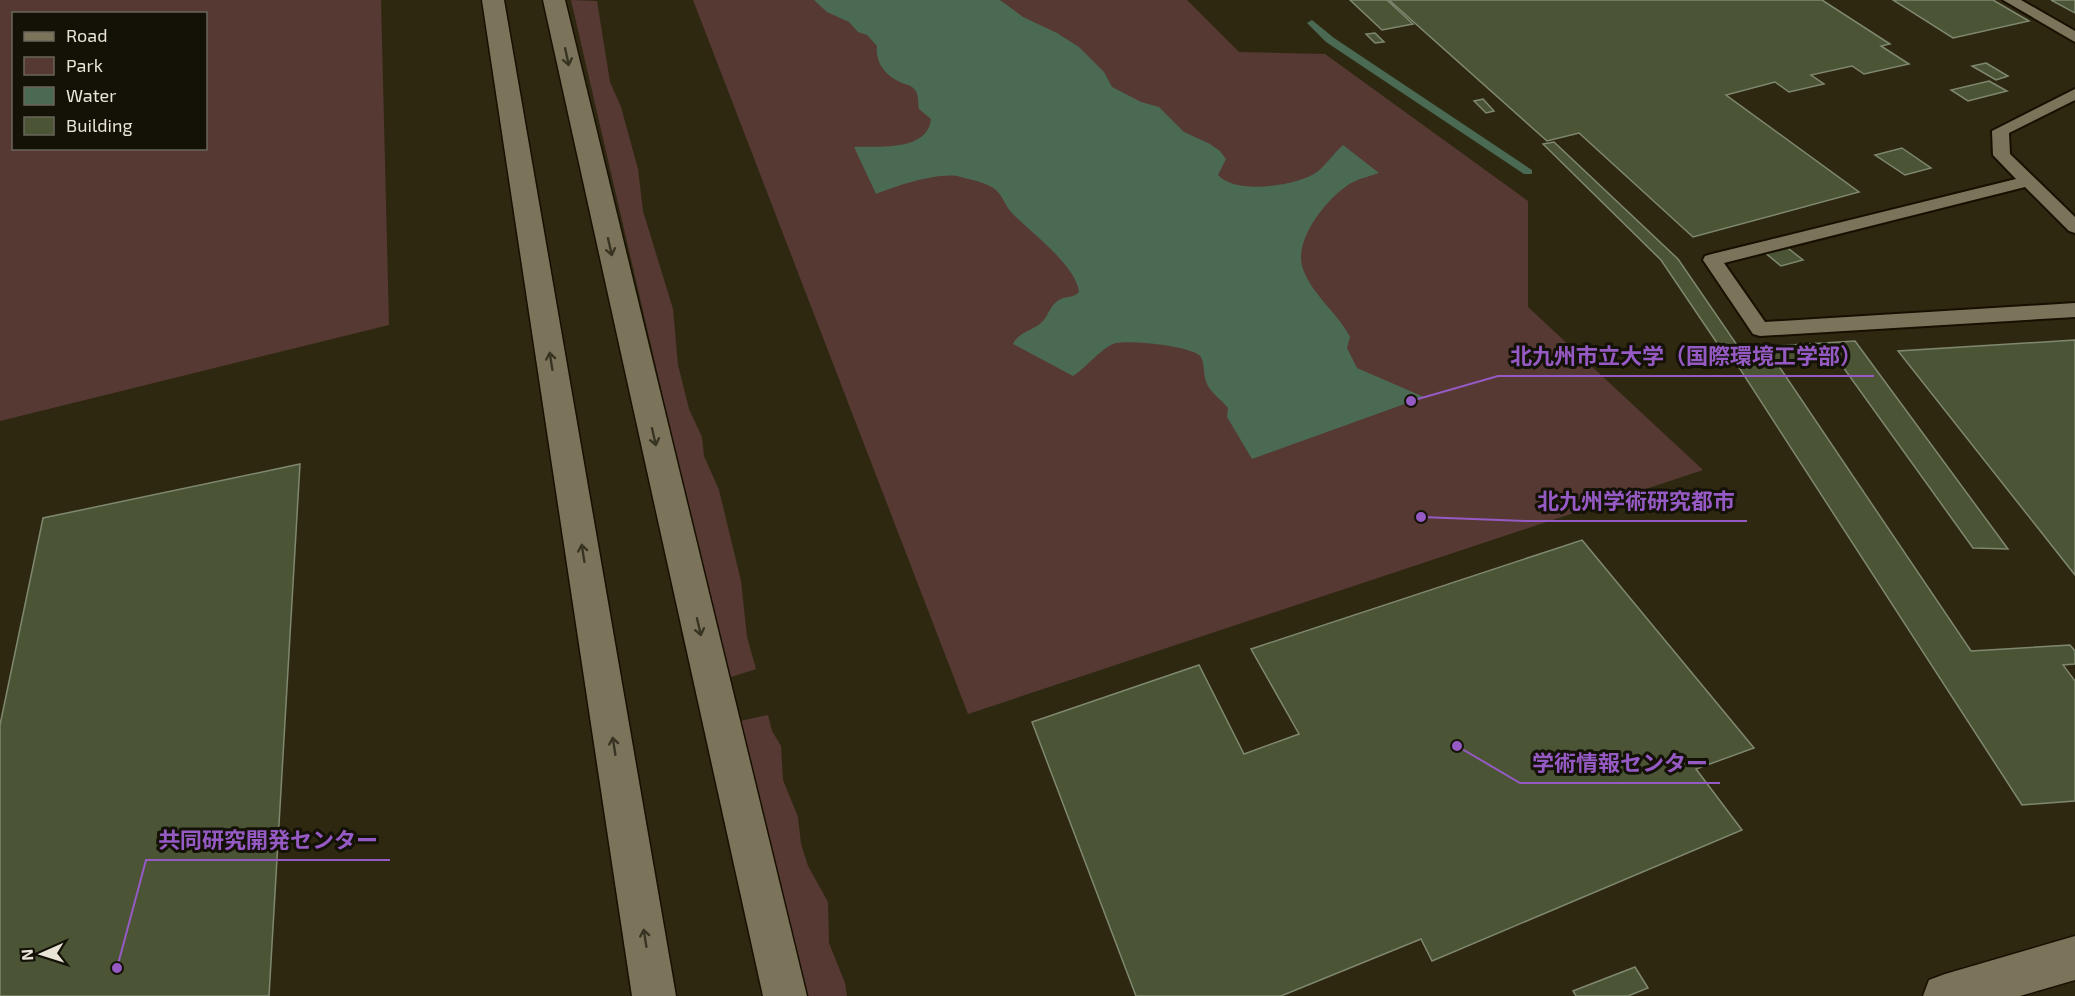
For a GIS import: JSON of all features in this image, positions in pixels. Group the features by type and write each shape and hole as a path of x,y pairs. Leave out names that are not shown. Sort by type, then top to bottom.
{"street":[{"path":"493,0 654,996"},
{"path":"554,0 785,996"},
{"path":"1945,996 2075,957"}],"lane":[{"path":"2010,0 2075,38"},
{"path":"2075,94 2000,131 2002,155 2075,227"},
{"path":"2028,181 1712,260 1760,329 2075,310"}],"green space":[{"path":"0,0 381,0 389,325 0,421"},
{"path":"571,0 597,1 610,82 621,107 638,169 643,211 673,309 678,365 689,409 702,437 704,456 719,490 741,581 747,637 756,669 728,678"},
{"path":"693,0 1187,0 1239,52 1325,54 1528,201 1528,307 1703,470 968,714"},
{"path":"768,715 772,731 781,746 783,780 798,817 801,844 808,866 828,902 829,943 845,983 847,996 802,996 740,721"}],"water":[{"path":"814,0 1000,0 1023,17 1057,33 1079,47 1104,72 1112,87 1141,102 1159,107 1184,132 1220,151 1226,159 1218,175 1238,185 1267,186 1308,177 1317,172 1343,145 1379,173 1359,179 1344,188 1315,219 1303,245 1301,257 1303,269 1312,287 1350,337 1347,348 1357,368 1424,397 1252,459 1227,417 1228,408 1207,384 1201,357 1196,353 1161,345 1116,343 1106,348 1073,376 1013,344 1019,336 1043,321 1057,301 1079,292 1070,271 1051,249 1012,213 998,192 989,185 961,177 942,176 876,194 854,147 900,145 911,142 928,130 931,119 919,109 917,94 913,88 893,78 885,71 877,57 877,46 867,35 858,32 849,22 827,12"}],"building":[{"path":"1350,0 1387,0 1413,24 1382,30"},
{"path":"1389,0 1822,0 1890,44 1881,46 1909,64 1864,74 1852,66 1811,75 1824,84 1789,92 1775,82 1726,95 1859,192 1693,237 1579,133 1547,141"},
{"path":"1893,0 1993,0 2029,21 1953,38"},
{"path":"2051,0 2075,0 2075,13"},
{"path":"1375,33 1384,42 1375,43 1366,34"},
{"path":"1986,63 2008,76 1996,80 1972,66"},
{"path":"1989,81 2007,91 1968,101 1951,90"},
{"path":"1483,99 1494,111 1486,113 1474,101"},
{"path":"1554,142 1678,259 1737,345 1719,346 1661,260 1543,144"},
{"path":"1902,148 1931,168 1905,175 1875,155"},
{"path":"1784,245 1803,260 1781,266 1763,251"},
{"path":"2075,340 2075,575 1898,351"},
{"path":"1855,341 2008,549 1973,548 1838,360 1776,362 1971,651 2070,645 2075,651 2075,664 2063,665 2075,681 2075,801 2022,805 1727,349"},
{"path":"300,464 269,996 0,996 0,725 43,518"},
{"path":"1582,540 1754,748 1696,769 1742,830 1432,961 1421,939 1281,996 1136,996 1032,722 1199,665 1244,754 1299,734 1251,649"},
{"path":"1635,967 1648,988 1628,996 1576,996 1573,991"}],"waterway":[{"path":"1312,23 1330,40 1528,172"}],"place":[{"name":"北九州市立大学（国際環境工学部）","path":"1411,401"},
{"name":"北九州学術研究都市","path":"1421,517"},
{"name":"学術情報センター","path":"1457,746"},
{"name":"共同研究開発センター","path":"117,968"}]}
